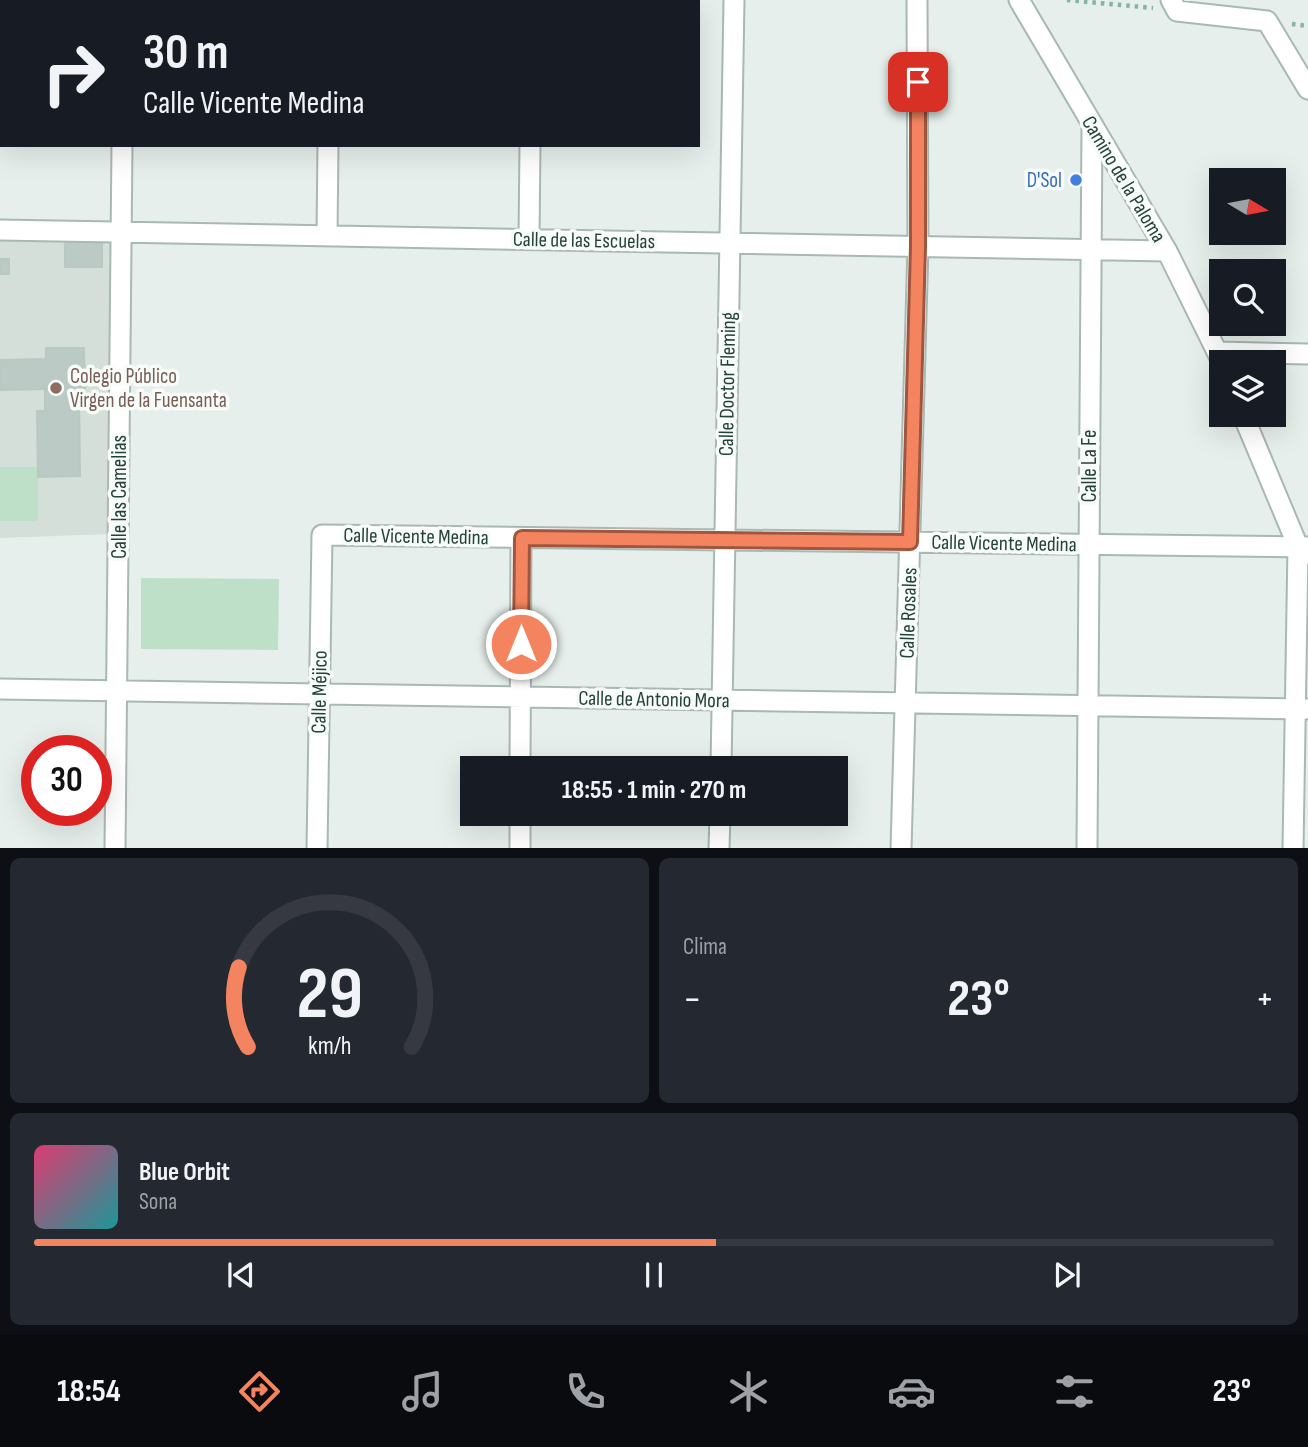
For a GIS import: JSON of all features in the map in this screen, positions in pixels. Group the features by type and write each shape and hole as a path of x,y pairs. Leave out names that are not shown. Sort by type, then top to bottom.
{"street":[{"name":"Calle Doctor Fleming","path":"721,756 734,0"},
{"name":"Calle Rosales","path":"901,848 918,246 917,0"},
{"name":"Camino de la Paloma","path":"1019,0 1167,251 1216,350"},
{"path":"1174,5 1266,21 1308,89"},
{"name":"Calle La Fe","path":"1087,848 1092,126"},
{"name":"Calle las Camelias","path":"115,848 122,147"},
{"path":"327,236 328,147"},
{"path":"529,239 530,147"},
{"name":"Calle de las Escuelas","path":"0,230 1167,251"},
{"path":"1286,355 1308,354"},
{"path":"1248,427 1303,547 1308,568"},
{"name":"Calle Vicente Medina","path":"321,535 1303,547"},
{"name":"Calle Méjico","path":"317,848 321,535"},
{"path":"520,756 522,538"},
{"path":"1293,848 1301,709 1303,547"},
{"name":"Calle de Antonio Mora","path":"0,689 1301,709"},
{"path":"520,826 520,848"},
{"path":"719,848 720,826"}],"path":[{"path":"1067,0 1174,5"}],"shaded area":[{"name":"Colegio Público Virgen de la Fuensanta","path":"0,240 114,241 111,534 0,538"}],"green space":[{"path":"0,467 38,467 38,521 0,521"},
{"path":"141,578 279,579 278,650 141,649"}],"building":[{"path":"65,242 102,242 102,267 65,267"},
{"path":"0,259 9,259 9,274 0,274"},
{"path":"46,348 84,348 85,388 0,390 0,360 46,359"},
{"path":"79,387 80,476 38,477 37,411 45,411 45,388"}],"place":[{"name":"D'Sol","path":"1076,180"},
{"name":"Colegio Público Virgen de la Fuensanta","path":"56,388"}],"route":[{"path":"521,644 522,538 910,542 918,246 918,82"}]}
